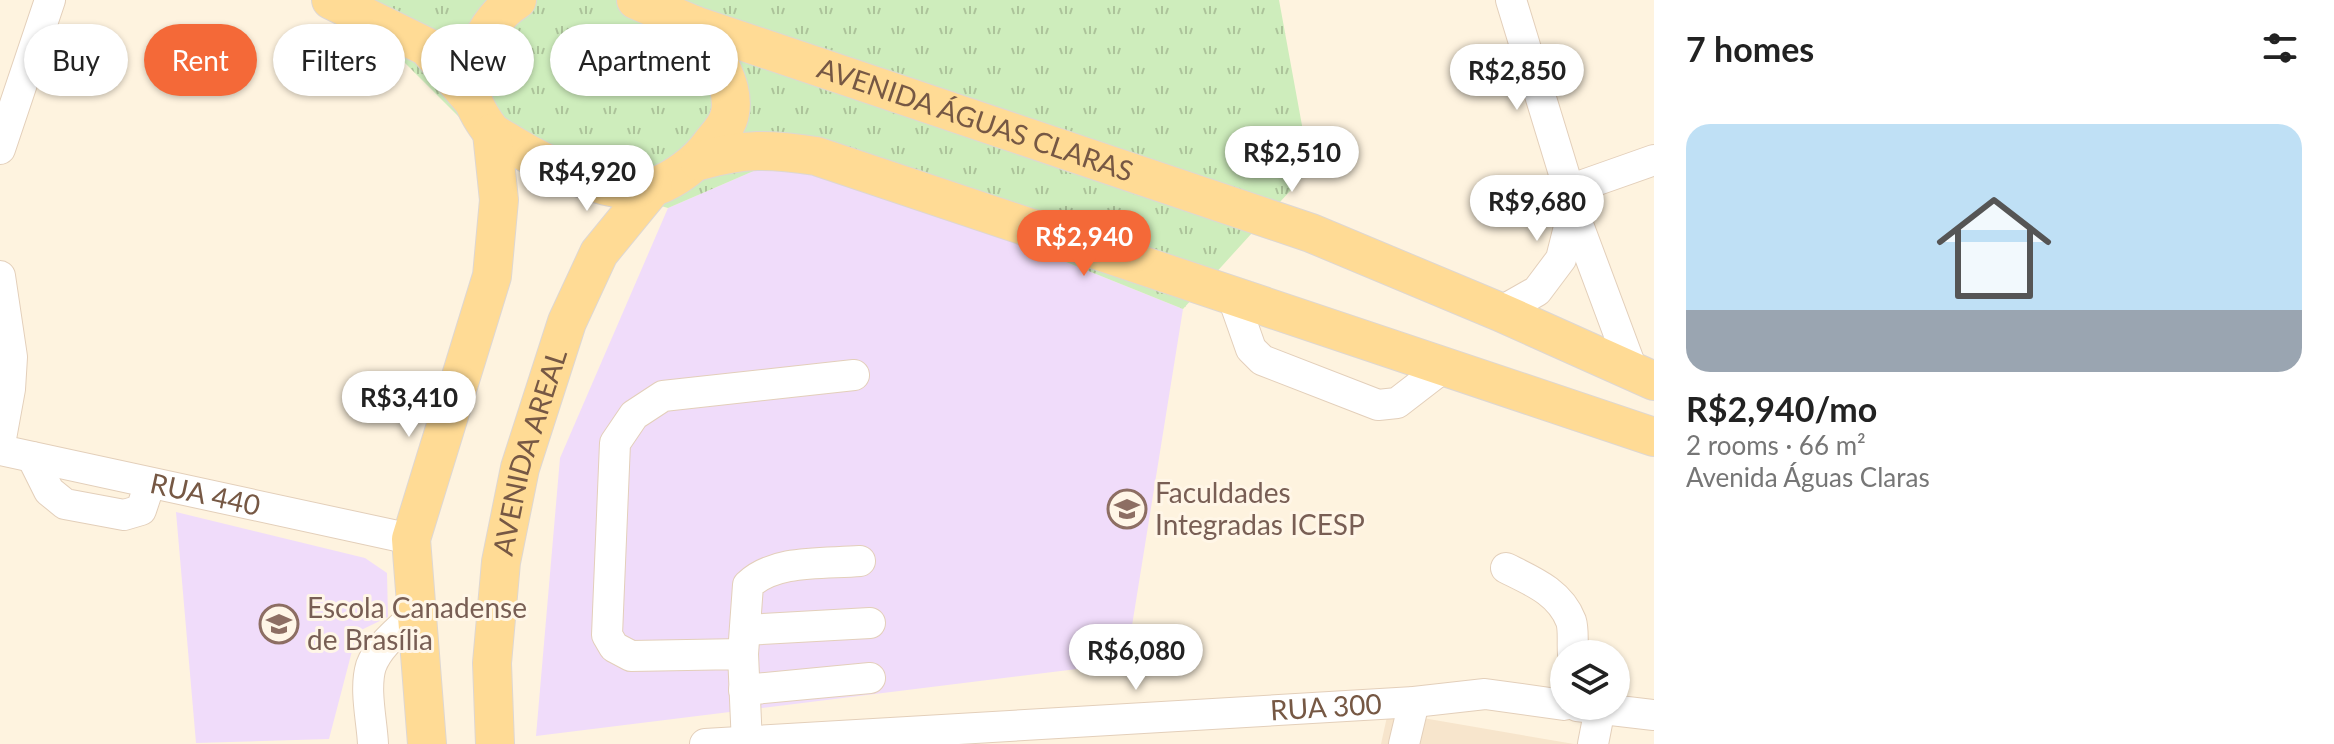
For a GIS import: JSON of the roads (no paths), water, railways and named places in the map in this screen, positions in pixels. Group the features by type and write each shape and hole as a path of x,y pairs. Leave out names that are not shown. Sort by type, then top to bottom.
{"main road":[{"path":"331,0 427,47 473,101 492,133 499,200 492,276 411,539 427,744"},
{"path":"473,101 473,70 478,48 503,9 517,0"},
{"name":"AVENIDA ÁGUAS CLARAS","path":"636,0 692,24"},
{"name":"AVENIDA ÁGUAS CLARAS","path":"738,40 1311,233 1643,376"},
{"path":"699,161 730,114 729,96"},
{"path":"492,133 538,160 599,184 631,189 653,187 699,161 732,151 769,149 816,156 1654,437"},
{"name":"AVENIDA AREAL","path":"495,744 492,663 501,562 520,468 567,322 599,253 653,187"},
{"path":"1578,411 1616,401 1643,376"}],"street":[{"path":"0,149 50,0"},
{"path":"1518,3 1571,200 1643,376"},
{"path":"1571,200 1654,160"},
{"path":"1500,312 1537,291 1561,259 1571,200"},
{"path":"0,276 12,357 0,444"},
{"path":"1232,295 1251,349 1262,360 1378,405 1397,403 1445,366"},
{"path":"854,375 663,396 634,415 615,443 607,635 614,647 631,656 870,623"},
{"name":"RUA 440","path":"0,450 411,539"},
{"path":"747,742 744,642 748,585 758,575 774,568 860,561"},
{"path":"1506,568 1543,586 1557,600 1571,622 1572,640"},
{"path":"373,744 369,688 371,667 383,646 418,612"},
{"path":"744,690 870,678"},
{"name":"RUA 300","path":"705,744 1128,732 1485,694 1550,703"},
{"path":"1404,744 1414,702"},
{"path":"1630,712 1654,715"},
{"path":"1590,720 1593,744"}],"place":[{"name":"Faculdades Integradas ICESP","path":"1127,509"},
{"name":"Escola Canadense de Brasília","path":"279,624"}]}
